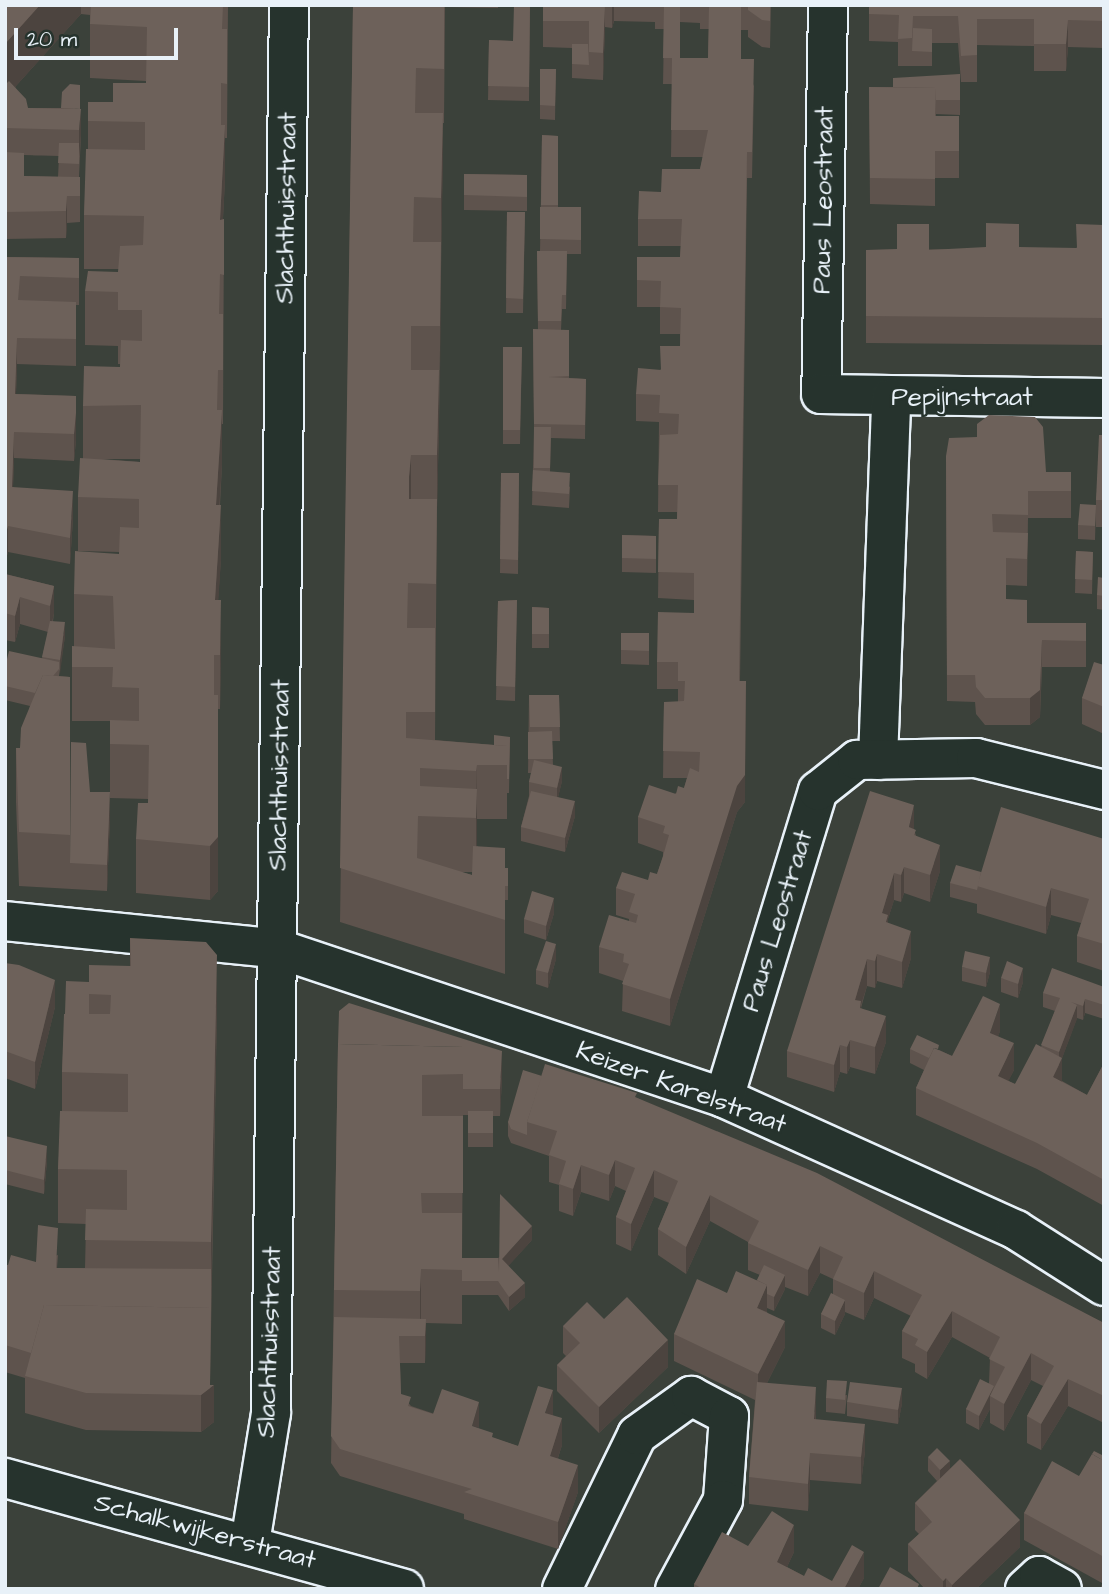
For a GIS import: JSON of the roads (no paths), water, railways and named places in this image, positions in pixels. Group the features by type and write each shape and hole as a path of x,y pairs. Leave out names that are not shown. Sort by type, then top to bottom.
{"street":[{"name":"Slachthuisstraat","path":"250,1543 271,1413 289,5"},
{"name":"Paus Leostraat","path":"821,394 828,5"},
{"name":"Pepijnstraat","path":"821,394 891,398 1104,398"},
{"path":"891,398 868,760 976,758 1104,790"},
{"name":"Paus Leostraat","path":"724,1098 818,791 868,760"},
{"name":"Keizer Karelstraat","path":"5,921 278,949 724,1098 1016,1230 1104,1286"},
{"path":"562,1589 637,1436 691,1396 729,1416 723,1500 675,1589"},
{"name":"Schalkwijkerstraat","path":"5,1478 250,1543 404,1589"},
{"path":"1025,1589 1040,1576 1062,1589"}]}
